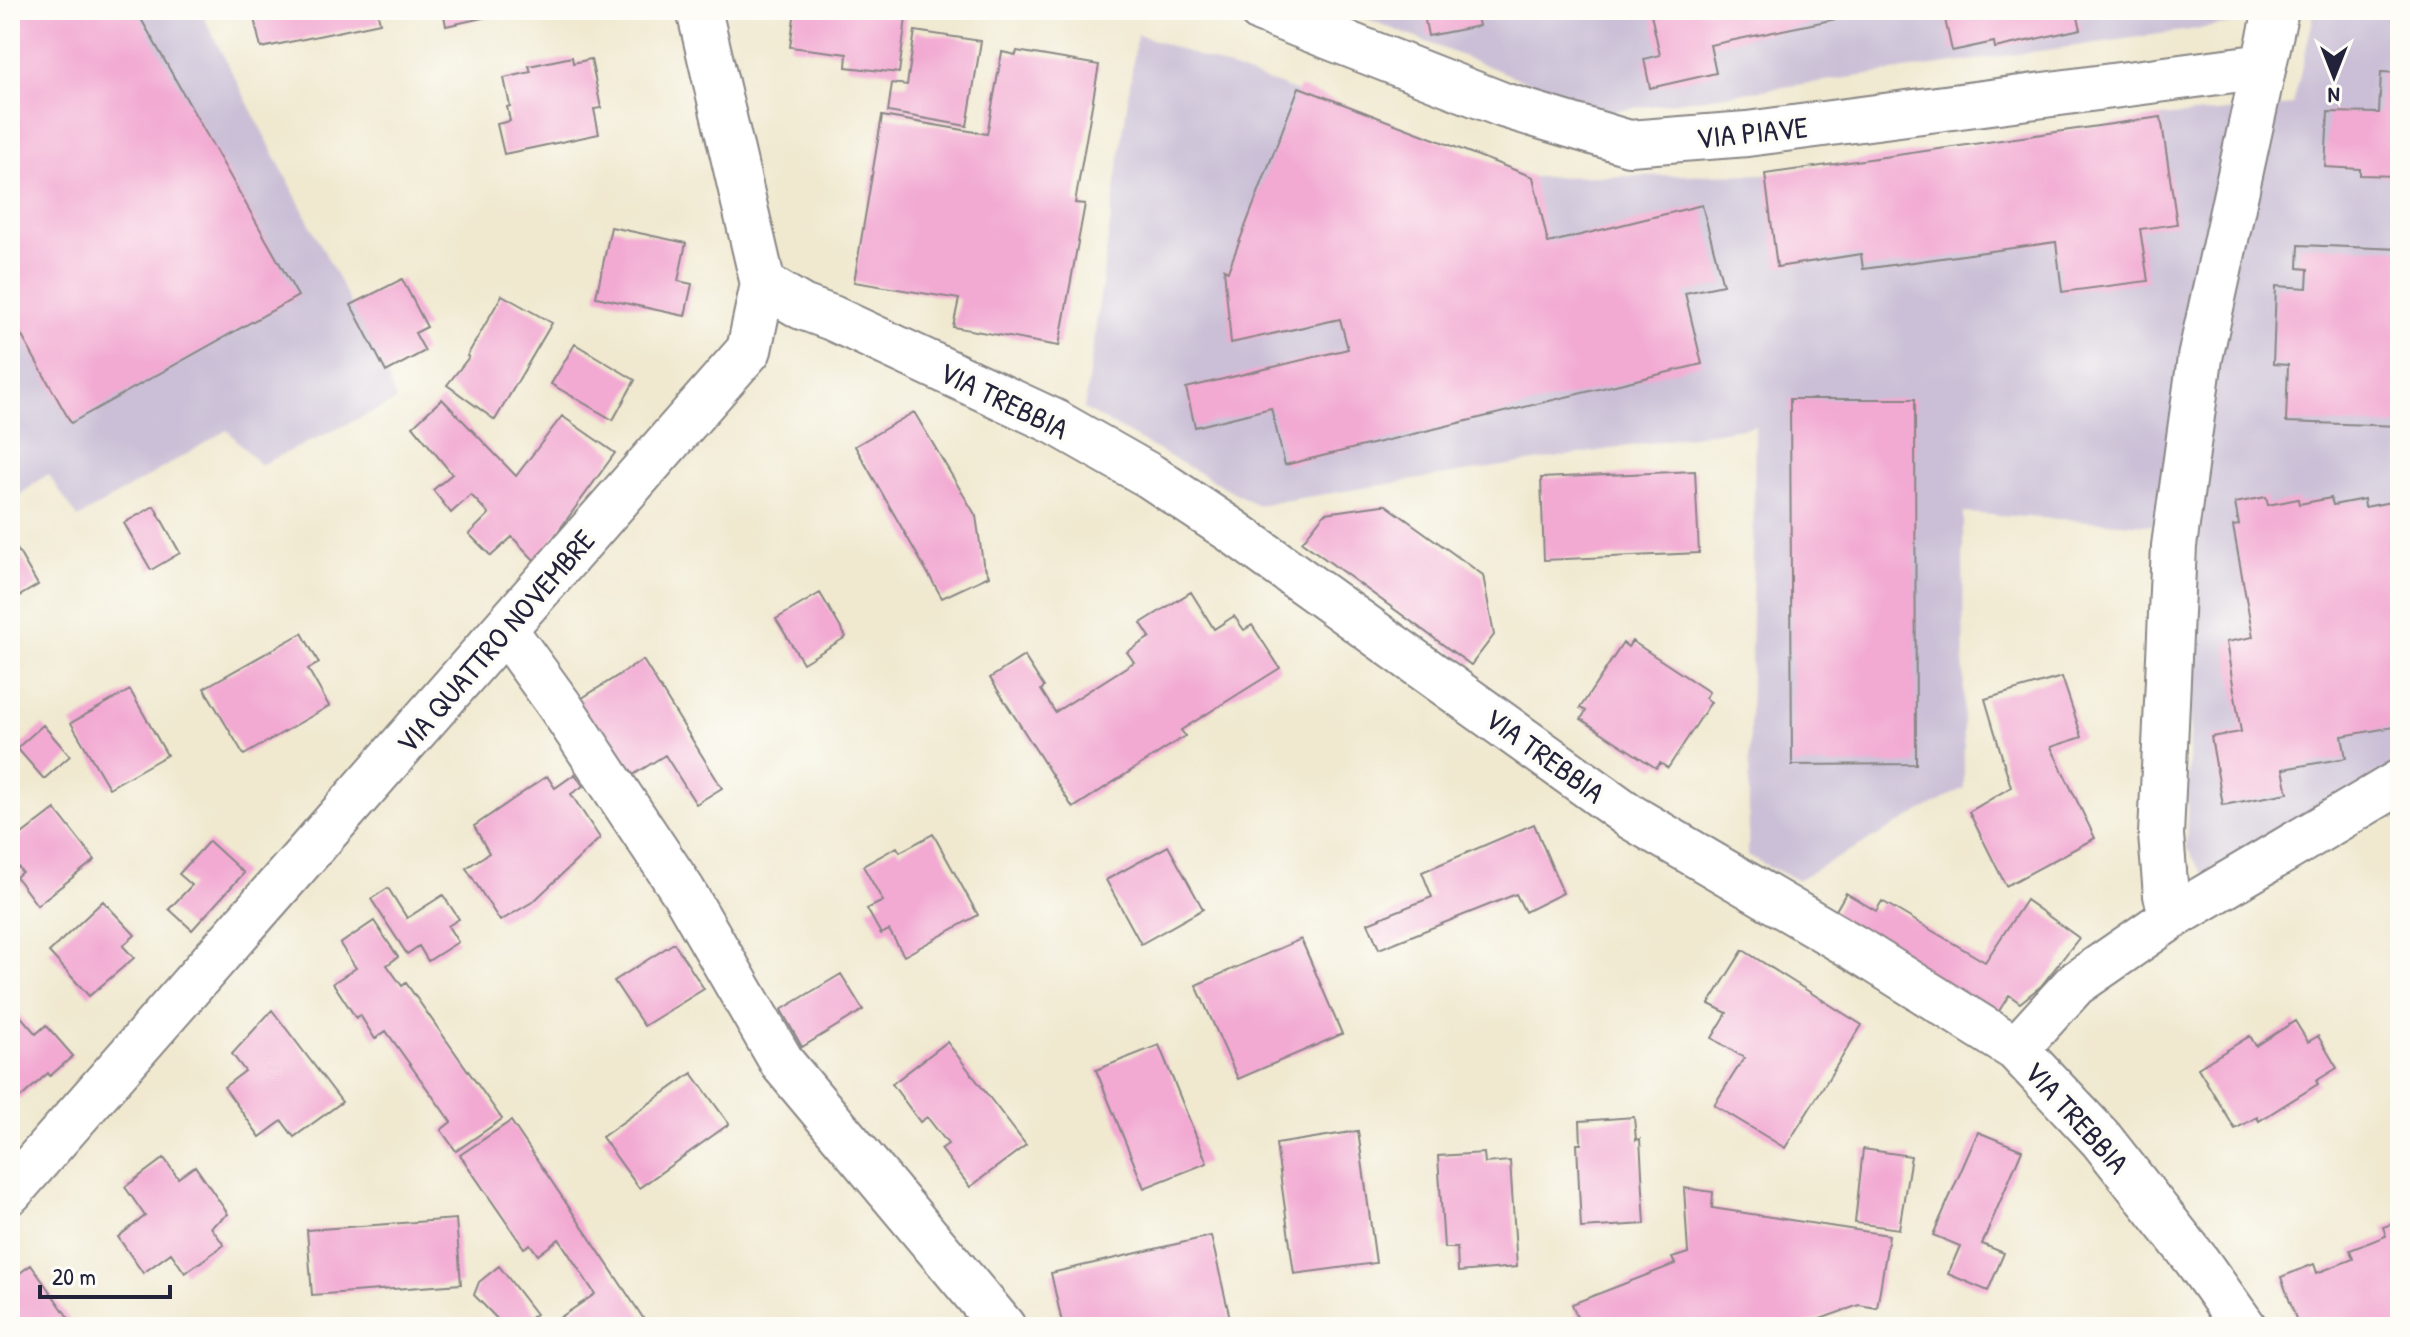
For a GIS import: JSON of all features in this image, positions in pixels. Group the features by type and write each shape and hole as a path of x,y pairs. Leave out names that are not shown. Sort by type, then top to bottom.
{"street":[{"name":"VIA QUATTRO NOVEMBRE","path":"10,1192 749,350 763,284 699,10"},
{"name":"VIA PIAVE","path":"1261,10 1503,105 1629,143 1747,134 2264,66"},
{"path":"2172,917 2166,895 2161,835 2174,546 2200,358 2276,10"},
{"name":"VIA TREBBIA","path":"763,284 802,307 832,318 1055,422 1150,476 1257,548 1631,817 1855,948 2016,1049 2101,1139 2197,1261 2244,1327"},
{"path":"505,630 560,706 683,891 783,1064 1003,1327"},
{"path":"2016,1049 2075,984 2172,917 2400,782"}],"shaded area":[{"path":"10,10 200,10 386,372 396,401 260,465 227,430 78,518 48,474 10,502"},
{"path":"1345,10 2241,10 2239,23 1605,112"},
{"path":"2315,10 2400,10 2400,762 2204,875 2186,847 2197,528 1963,513 1964,788 1797,880 1748,856 1755,426 1257,505 1084,409 1137,34 1533,177 1764,174 2161,117 2293,105"}],"building":[{"path":"10,10 136,10 298,296 71,423 10,315"},
{"path":"252,10 377,10 380,23 261,48"},
{"path":"443,10 514,10 514,11 446,26"},
{"path":"795,10 907,10 899,73 846,67 847,54 790,47"},
{"path":"1423,10 1476,10 1479,26 1428,36"},
{"path":"1650,10 1840,10 1841,18 1710,45 1716,73 1650,88 1644,59 1660,55"},
{"path":"1943,10 2076,10 2081,29 1995,48 1994,42 1952,51"},
{"path":"915,31 981,41 967,126 888,112 892,83 907,85"},
{"path":"1017,51 1099,65 1075,203 1085,204 1059,346 953,327 959,299 854,282 882,116 987,134 1002,52 1016,55"},
{"path":"572,57 573,63 591,59 601,108 594,109 599,134 504,154 497,124 510,121 504,78 531,72 529,66"},
{"path":"2381,72 2400,73 2400,176 2360,175 2360,169 2325,167 2328,112 2379,113"},
{"path":"1299,87 1533,177 1548,243 1702,205 1723,285 1685,293 1702,364 1285,465 1271,408 1195,427 1186,388 1348,349 1340,319 1231,343 1224,269 1228,271"},
{"path":"2161,117 2177,224 2140,229 2148,281 2062,292 2056,242 1863,269 1861,254 1777,267 1765,174"},
{"path":"611,227 686,243 678,281 692,284 685,316 596,297"},
{"path":"2299,245 2400,249 2400,426 2286,422 2288,365 2273,364 2276,286 2307,288 2308,269 2298,268"},
{"path":"402,279 427,327 415,333 425,351 386,372 351,305"},
{"path":"502,295 552,323 495,420 447,385 469,357"},
{"path":"575,344 635,380 613,420 551,384"},
{"path":"442,399 516,476 562,416 615,453 536,562 512,537 491,556 469,534 489,514 471,495 451,513 433,490 452,474 413,426"},
{"path":"1790,399 1915,399 1916,764 1792,765"},
{"path":"914,412 976,516 983,563 989,576 942,598 855,446"},
{"path":"1695,471 1699,553 1544,560 1541,478"},
{"path":"2266,497 2268,505 2298,499 2299,504 2331,498 2333,505 2364,499 2365,507 2396,501 2400,508 2400,726 2342,736 2346,758 2283,769 2288,793 2223,805 2211,737 2241,732 2226,642 2253,637 2233,526 2239,525 2235,503"},
{"path":"1386,505 1483,575 1494,635 1471,665 1302,542 1325,513"},
{"path":"154,506 180,553 151,570 124,523"},
{"path":"17,549 38,585 11,601 10,552"},
{"path":"1191,592 1214,629 1234,616 1244,630 1252,625 1280,668 1181,730 1185,736 1073,808 990,678 1024,656 1044,687 1041,690 1055,712 1134,662 1127,652 1150,637 1141,623"},
{"path":"820,593 846,637 803,663 776,619"},
{"path":"302,633 319,663 308,669 329,706 244,755 204,688"},
{"path":"1632,641 1709,692 1705,698 1711,702 1668,768 1660,763 1656,768 1581,719 1586,711 1580,708 1623,643 1628,647"},
{"path":"643,660 722,788 696,804 665,755 620,783 571,705"},
{"path":"2062,677 2082,737 2051,747 2095,838 2006,886 1969,812 2011,787 1985,699"},
{"path":"130,690 167,755 109,788 71,723"},
{"path":"43,725 70,756 44,779 17,748"},
{"path":"575,774 583,786 571,794 600,838 534,901 500,921 466,868 489,853 474,826 547,776 555,788"},
{"path":"55,809 95,860 37,905 16,877 22,872 10,858 10,843"},
{"path":"1534,824 1563,893 1525,912 1516,894 1379,949 1368,923 1432,897 1422,872"},
{"path":"933,834 978,915 904,956 889,930 881,934 867,909 883,901 863,866 897,847 900,852"},
{"path":"209,841 244,873 192,930 169,909 192,885 179,874"},
{"path":"1168,846 1203,909 1141,944 1106,880"},
{"path":"388,888 407,918 443,895 459,919 448,926 458,942 428,961 419,946 407,954 371,899"},
{"path":"1846,893 1876,911 1882,901 1985,962 2026,900 2079,938 2041,986 2020,1003 2009,995 1996,1016 1831,919"},
{"path":"103,901 135,935 123,946 134,958 89,996 49,952"},
{"path":"374,921 398,957 387,965 402,986 406,983 502,1119 456,1151 441,1130 451,1122 386,1031 375,1039 360,1015 356,1018 333,983 356,968 340,944"},
{"path":"1301,939 1342,1034 1238,1079 1196,985"},
{"path":"674,943 704,989 644,1026 614,981"},
{"path":"1743,950 1862,1025 1785,1148 1714,1105 1744,1058 1712,1038 1727,1013 1709,1004"},
{"path":"841,974 863,1010 802,1047 781,1010"},
{"path":"10,1004 36,1034 46,1025 73,1056 19,1099 10,1089"},
{"path":"272,1010 342,1102 294,1137 282,1121 260,1137 224,1087 245,1071 232,1054"},
{"path":"2295,1021 2308,1042 2318,1036 2337,1068 2316,1081 2318,1084 2259,1121 2257,1117 2235,1129 2198,1068 2250,1036 2256,1046"},
{"path":"947,1042 1026,1145 970,1187 941,1149 948,1144 927,1117 920,1122 892,1084"},
{"path":"1159,1045 1207,1163 1144,1188 1096,1070"},
{"path":"692,1073 729,1124 639,1188 602,1137"},
{"path":"1634,1117 1636,1140 1640,1139 1645,1224 1581,1228 1577,1144 1581,1144 1580,1121"},
{"path":"511,1121 649,1327 546,1327 595,1294 559,1239 538,1255 530,1244 524,1248 460,1155"},
{"path":"1358,1131 1376,1263 1294,1274 1276,1144"},
{"path":"1978,1132 2022,1150 1982,1244 2004,1253 1988,1291 1948,1274 1960,1246 1933,1235"},
{"path":"1863,1149 1911,1156 1899,1229 1855,1223"},
{"path":"1484,1153 1485,1163 1510,1161 1517,1267 1458,1272 1457,1248 1444,1248 1438,1156"},
{"path":"164,1158 178,1178 195,1166 228,1214 211,1227 224,1245 185,1273 171,1253 143,1273 118,1237 145,1216 125,1187"},
{"path":"1684,1188 1713,1192 1712,1208 1889,1235 1877,1308 1859,1305 1798,1327 1581,1327 1572,1304 1675,1264 1672,1258 1688,1253"},
{"path":"456,1219 461,1284 312,1295 307,1230"},
{"path":"2400,1221 2400,1327 2299,1327 2281,1277 2314,1264 2317,1273 2353,1259 2350,1250 2386,1236 2383,1227"},
{"path":"1211,1236 1232,1327 1063,1327 1051,1273"},
{"path":"31,1265 75,1327 10,1327 10,1280"},
{"path":"499,1266 536,1314 528,1320 534,1327 505,1327 474,1295 479,1282"}]}
